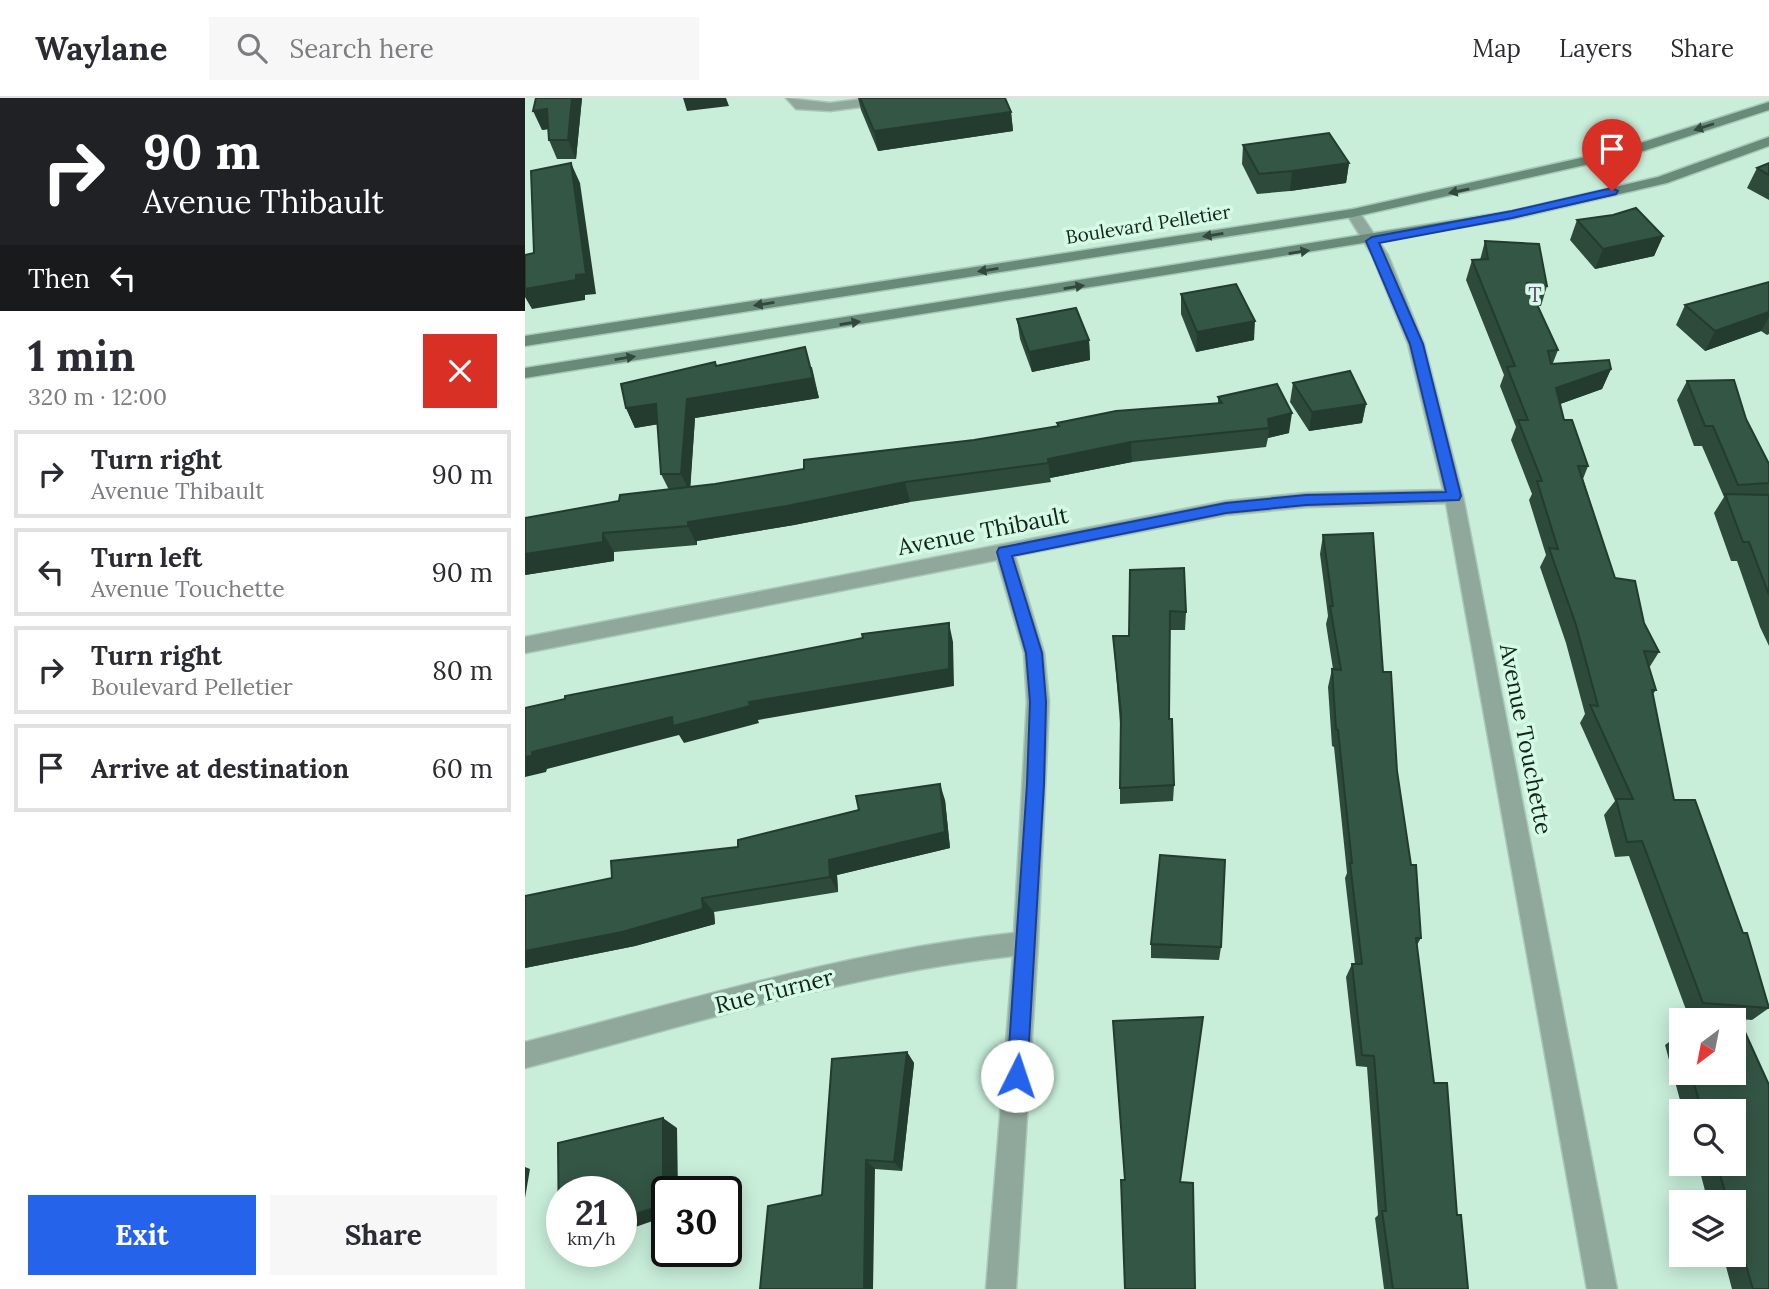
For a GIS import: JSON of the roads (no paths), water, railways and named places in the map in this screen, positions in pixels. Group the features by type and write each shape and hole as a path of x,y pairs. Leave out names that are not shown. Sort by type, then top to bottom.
{"street":[{"path":"792,98 801,106 830,107 900,98"},
{"name":"Boulevard Pelletier","path":"525,341 1353,214 1629,151 1769,106"},
{"path":"525,373 1372,241 1512,215 1662,180 1769,141"},
{"name":"Avenue Touchette","path":"1353,214 1372,241 1416,344 1454,496 1602,1289"},
{"name":"Avenue Thibault","path":"525,645 1226,508 1306,500 1454,496"},
{"path":"1001,1289 1026,943 1038,702 1034,653 1004,552"},
{"name":"Rue Turner","path":"525,1055 874,965 953,951 1026,943"}],"district":[{"name":"T","path":"1536,295"}]}
